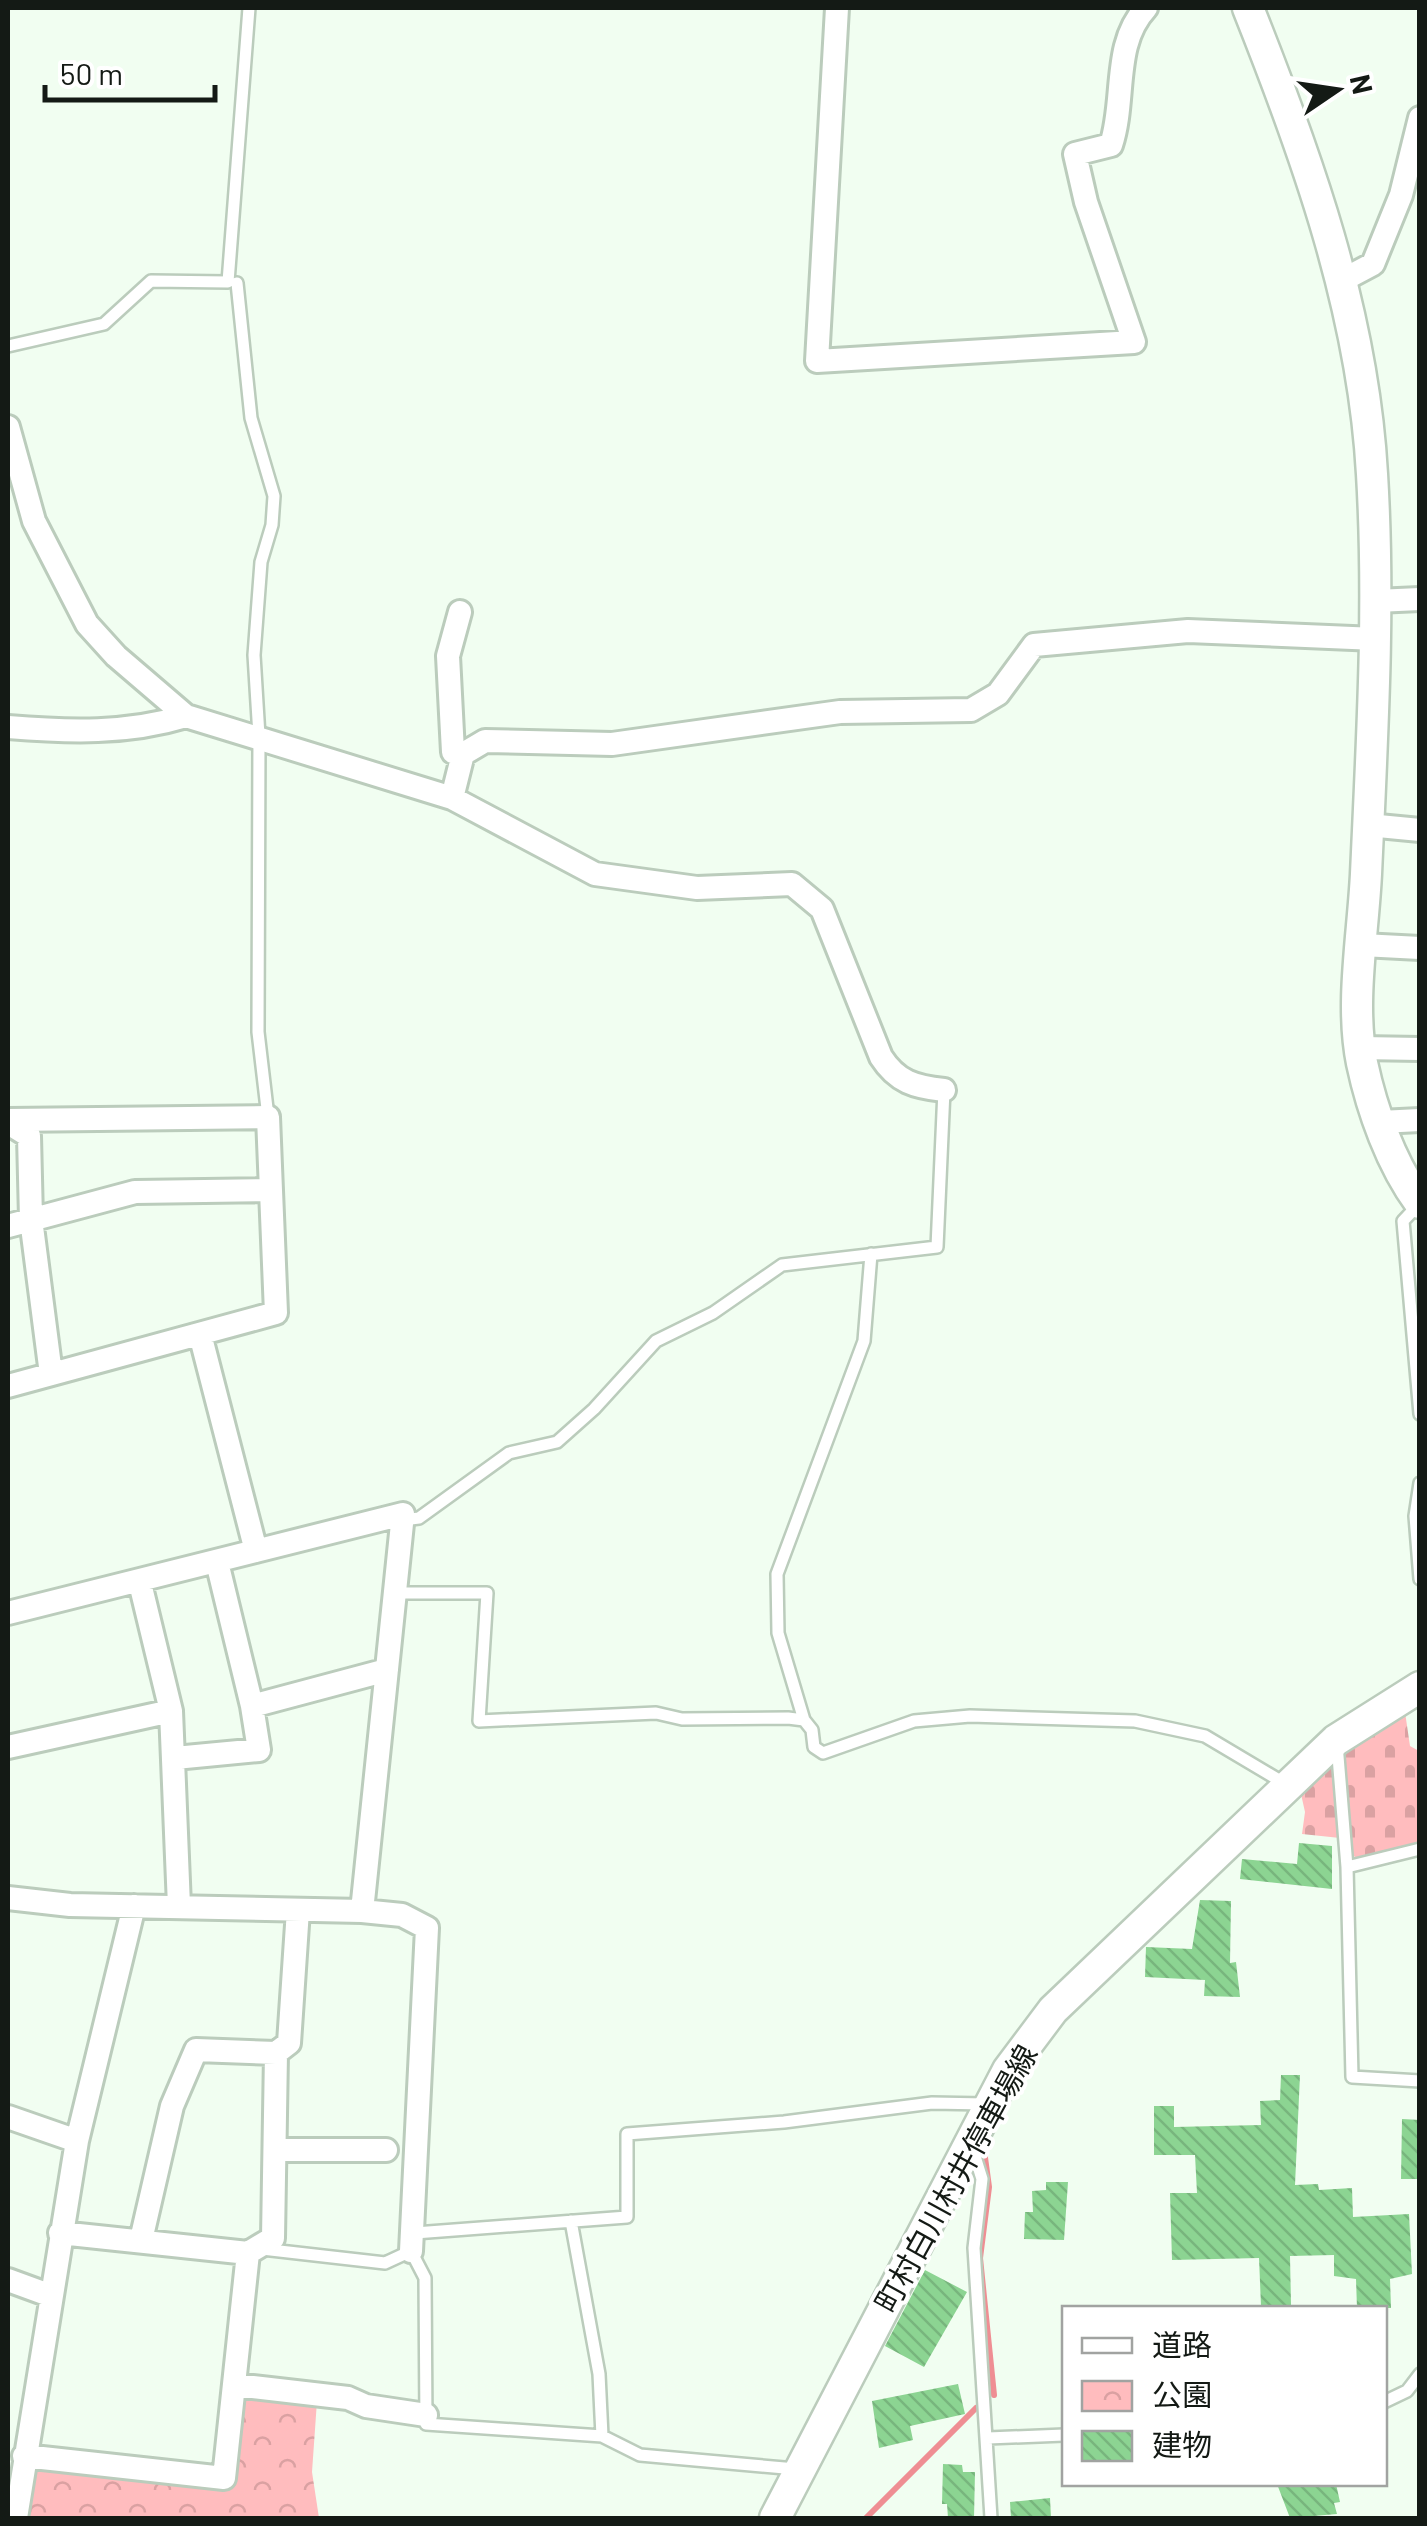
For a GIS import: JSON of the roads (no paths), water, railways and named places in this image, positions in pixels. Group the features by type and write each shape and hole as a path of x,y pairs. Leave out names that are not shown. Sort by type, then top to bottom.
{"street":[{"path":"837,8 817,361 1134,342 1086,202 1075,154 1111,145 1131,24 1146,8"},
{"path":"1248,8 1298,134 1341,281 1363,392 1372,471 1376,639 1361,1048 1380,1122 1420,1203"},
{"path":"1341,281 1373,264 1401,195 1420,118"},
{"path":"8,427 15,482 52,562 87,624 116,656 186,716 452,798 595,874 697,888 792,884 822,908 881,1057 893,1076 919,1088 944,1090"},
{"path":"1376,602 1420,599"},
{"path":"460,612 448,656 452,752 463,754 485,741 612,744 840,712 971,710 998,694 1034,645 1188,631 1376,639"},
{"path":"8,727 58,732 145,728 186,716"},
{"path":"452,798 463,754"},
{"path":"1368,825 1420,830"},
{"path":"1362,945 1420,948"},
{"path":"1361,1048 1420,1049"},
{"path":"8,1121 268,1117 276,1313 8,1386"},
{"path":"1380,1122 1420,1120"},
{"path":"8,1121 28,1136 31,1219 51,1374"},
{"path":"8,1226 136,1192 270,1190"},
{"path":"200,1334 256,1551"},
{"path":"8,1614 404,1514 362,1910"},
{"path":"175,1758 259,1750 216,1562"},
{"path":"140,1583 170,1711 179,1906"},
{"path":"252,1706 387,1670"},
{"name":"町村白川村井停車場線","path":"774,2518 1008,2070 1052,2010 1336,1740 1420,1687"},
{"path":"8,1747 170,1711"},
{"path":"8,1898 134,1906 362,1910 402,1915 427,1928 410,2250"},
{"path":"16,2518 14,2490 19,2446 76,2141 134,1906"},
{"path":"140,2240 156,2158 172,2106 196,2050 276,2053 289,2043 298,1910"},
{"path":"60,2234 252,2251 273,2238 276,2053"},
{"path":"8,2117 76,2141"},
{"path":"275,2150 386,2150"},
{"path":"19,2446 224,2478 252,2251"},
{"path":"8,2280 49,2295"},
{"path":"236,2386 348,2398 366,2406 426,2414"}],"lane":[{"path":"8,346 104,324 151,281 228,282 248,8"},
{"path":"237,283 251,418 274,496 272,526 261,562 254,655 259,736 258,1032 268,1117"},
{"path":"403,1520 419,1518 509,1454 556,1442 594,1409 656,1341 713,1313 768,1271 782,1265 937,1246 944,1090"},
{"path":"1420,1203 1403,1220 1420,1414"},
{"path":"871,1254 864,1340 777,1574 778,1633 804,1720 812,1730 814,1747 823,1753 914,1721 970,1716 1163,1724 1205,1736 1288,1785"},
{"path":"1420,1483 1415,1516 1420,1579"},
{"path":"395,1593 487,1593 479,1721 656,1713 682,1719 804,1720"},
{"path":"1336,1740 1347,1867 1352,2076 1420,2081"},
{"path":"1347,1867 1420,1849"},
{"path":"800,2470 640,2455 602,2436 426,2424 425,2278 410,2250 415,2233 626,2217 627,2134 784,2122 932,2103 990,2104"},
{"path":"970,2142 982,2179 974,2248 992,2518"},
{"path":"570,2222 598,2374 602,2436"},
{"path":"252,2251 385,2263 410,2250"},
{"path":"1387,2401 1407,2391 1420,2374"},
{"path":"988,2438 1062,2435"}],"waterway":[{"path":"983,2143 989,2187 980,2258 994,2395"},
{"path":"866,2518 976,2408"}]}
